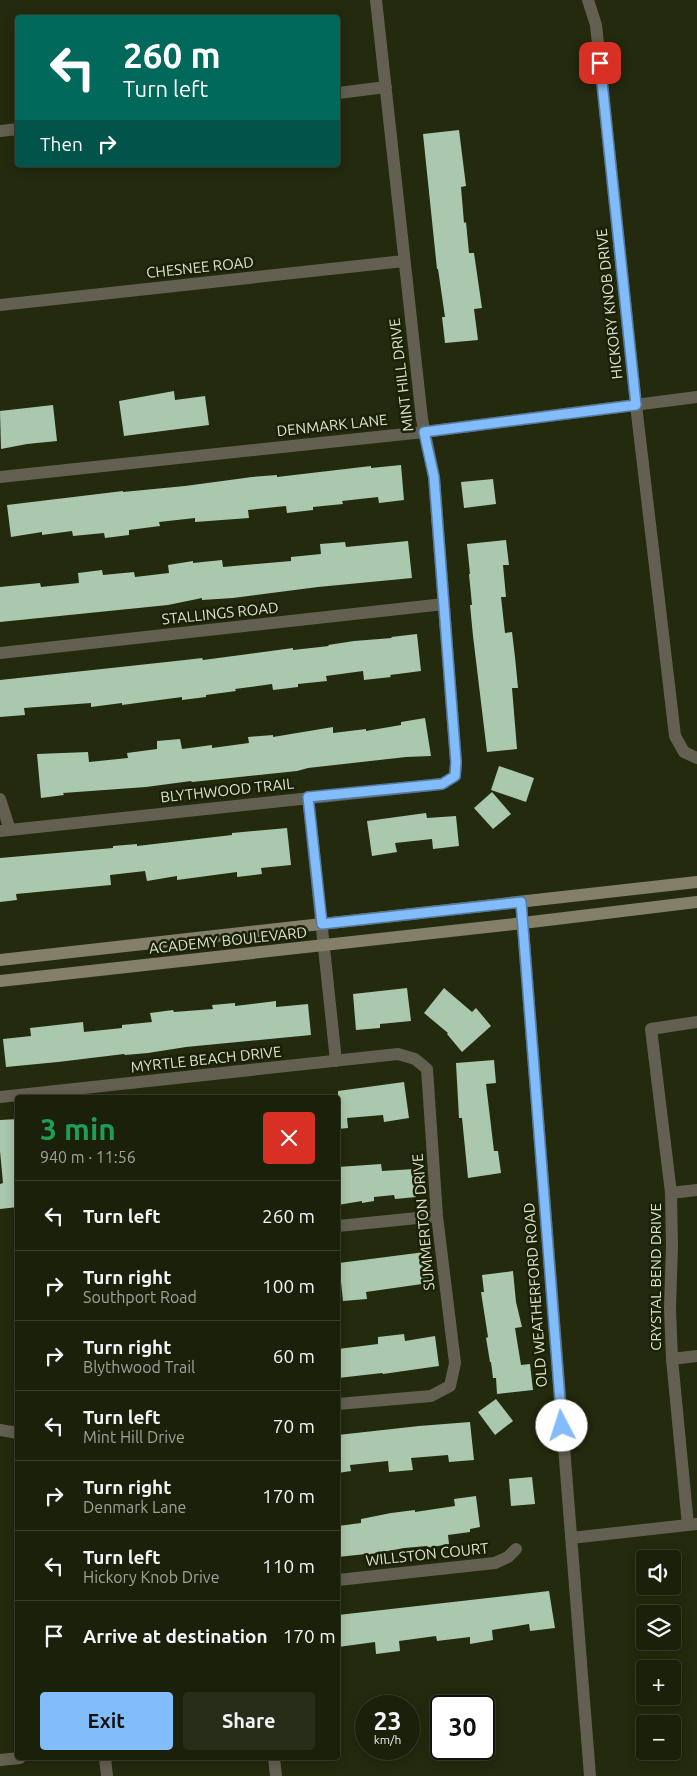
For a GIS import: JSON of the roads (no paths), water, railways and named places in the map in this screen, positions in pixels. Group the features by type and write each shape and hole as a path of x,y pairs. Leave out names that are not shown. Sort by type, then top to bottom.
{"main road":[{"name":"ACADEMY BOULEVARD","path":"0,960 697,882"},
{"name":"ACADEMY BOULEVARD","path":"0,981 697,902"}],"street":[{"name":"MINT HILL DRIVE","path":"376,0 424,432 434,477 456,762 455,776"},
{"name":"HICKORY KNOB DRIVE","path":"588,0 596,26 636,405 675,736 684,752 697,758"},
{"path":"340,93 386,88"},
{"path":"0,131 15,129"},
{"name":"CHESNEE ROAD","path":"0,305 404,260"},
{"name":"DENMARK LANE","path":"0,477 424,432 697,397"},
{"name":"STALLINGS ROAD","path":"0,653 444,604"},
{"name":"BLYTHWOOD TRAIL","path":"5,831 442,784 455,776"},
{"path":"308,797 336,1061"},
{"path":"0,800 5,831"},
{"name":"OLD WEATHERFORD ROAD","path":"521,902 590,1776"},
{"name":"CRYSTAL BEND DRIVE","path":"693,1524 672,1359 671,1193 651,1028 697,1022"},
{"name":"MYRTLE BEACH DRIVE","path":"49,1095 398,1054 415,1059"},
{"name":"SUMMERTON DRIVE","path":"340,1404 431,1396 450,1386 455,1363 436,1216 427,1069 415,1059"},
{"name":"MYRTLE BEACH DRIVE","path":"0,1097 15,1096"},
{"path":"671,1193 697,1190"},
{"path":"340,1226 436,1216"},
{"path":"672,1359 697,1356"},
{"path":"0,1430 15,1432"},
{"path":"571,1538 693,1524"},
{"name":"WILLSTON COURT","path":"340,1580 495,1563 508,1557 516,1549"},
{"path":"0,1760 15,1758"},
{"path":"105,1760 107,1776"},
{"path":"274,1760 276,1776"}]}
